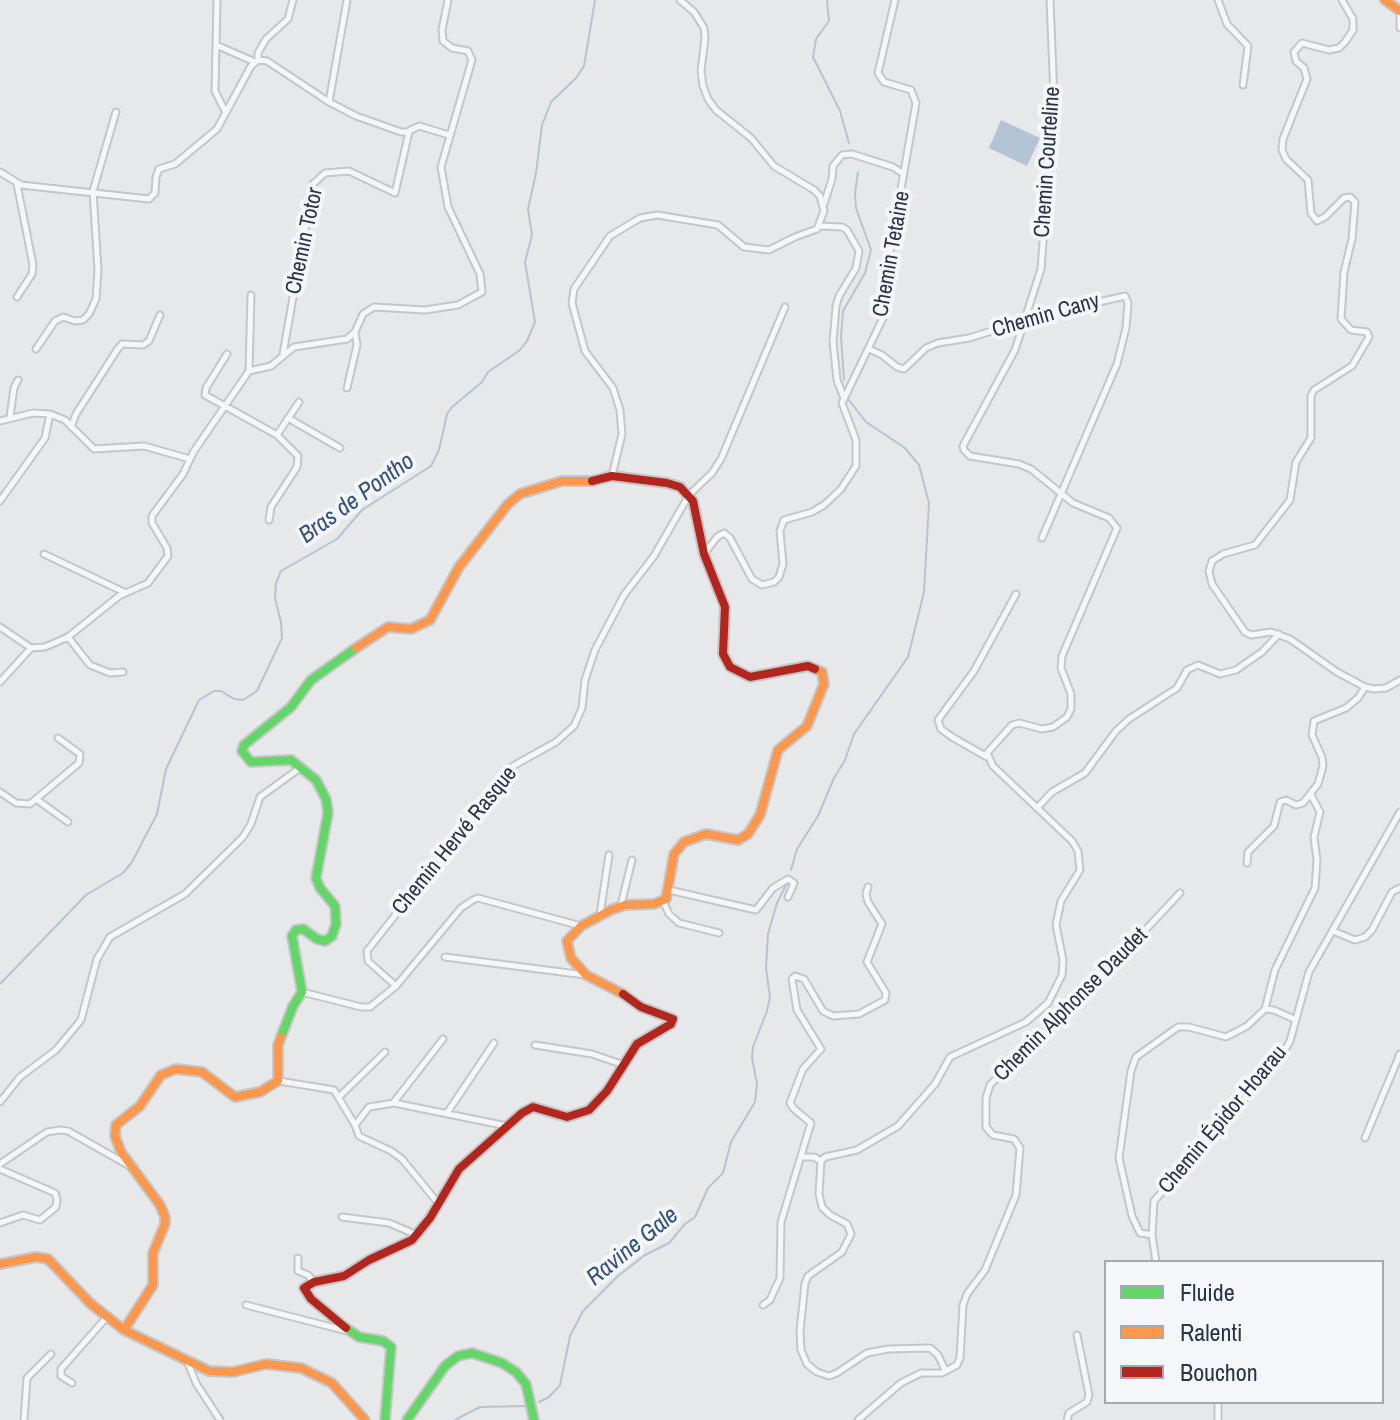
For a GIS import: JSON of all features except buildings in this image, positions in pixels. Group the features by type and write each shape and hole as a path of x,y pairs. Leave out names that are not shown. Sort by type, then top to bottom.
{"street":[{"path":"217,0 215,91 226,113"},
{"path":"0,172 17,184 93,191 145,200 153,196 159,169 175,164 217,129 257,61 266,39 288,19 293,0"},
{"path":"329,102 347,0"},
{"path":"347,388 357,345 355,332 363,314 374,307 425,310 458,305 482,292 480,274 448,207 441,167 472,56 468,51 452,48 443,41 448,0"},
{"path":"612,476 622,434 620,410 613,388 585,351 572,303 574,289 610,236 640,218 657,215 718,225 744,247 769,250 820,226 824,204 814,190 774,166 751,138 716,110 703,86 704,28 694,12 680,0"},
{"path":"895,0 878,73 884,82 907,88 916,98 902,174"},
{"name":"Chemin Courteline","path":"1050,0 1054,98 1041,269 1015,350 963,446 970,456 1031,469 1061,492"},
{"path":"1218,0 1227,24 1248,46 1243,85"},
{"path":"1342,0 1353,19 1353,30 1345,42 1339,48 1329,50 1302,43 1294,52 1307,79 1283,139 1282,150 1286,159 1308,180 1311,213 1317,221 1344,198 1350,197 1355,202 1352,239 1344,272 1341,319 1351,330 1367,332 1369,337 1352,366 1314,390 1311,396 1311,438 1296,462 1290,500 1255,545 1223,554 1212,561 1209,571 1212,584 1245,632 1251,635 1263,632 1279,634 1290,639 1337,672 1365,687 1386,688 1400,680"},
{"path":"1385,0 1400,13 1400,28"},
{"path":"216,45 257,61 267,61 329,102 401,132 409,132 419,126 449,135"},
{"path":"36,349 55,321 63,317 83,320 96,299 98,270 93,191 116,112"},
{"name":"Chemin Totor","path":"283,355 313,184 325,173 349,171 395,193 409,132"},
{"name":"Chemin Tetaine","path":"704,554 724,533 755,582 765,585 779,577 783,564 780,531 784,520 824,505 841,489 856,466 858,450 842,407 884,316 890,252 904,181 902,174 893,167 845,154 835,161 824,204"},
{"path":"17,184 33,270 17,297"},
{"name":"Chemin Tetaine","path":"820,226 847,230 859,251 856,268 836,306 833,342 837,380 844,398"},
{"path":"0,627 31,648 45,647 68,637 107,604 148,583 166,560 167,548 152,523 152,516 183,474 249,371 251,295"},
{"name":"Chemin Cany","path":"869,349 904,369 926,348 1121,295 1127,299 1126,328 1117,364 1042,538"},
{"path":"689,495 712,473 729,443 785,307"},
{"path":"71,427 117,350 122,344 143,345 149,341 160,315"},
{"path":"249,371 271,366 294,347 341,341 355,332"},
{"path":"227,354 205,393 224,407 277,435 291,446 299,462 273,504 269,520"},
{"path":"10,418 18,380"},
{"path":"277,435 299,402"},
{"path":"0,421 33,413 50,414 65,420 94,449 144,446 190,459"},
{"path":"0,501 45,438 50,414"},
{"path":"288,418 340,448"},
{"path":"278,1081 278,1045 293,1006 302,992 292,936 296,930 303,929 325,941 333,934 337,918 332,901 320,888 316,878 328,817 327,803 316,780 294,761 285,758 274,762 251,762 243,754 242,748 291,707 311,680 379,632 393,627 411,629 430,620 459,567 514,498 553,483 594,481 612,476 680,487 689,495 696,511 704,554 725,607 723,654 730,667 750,677 808,666 822,672 825,682 807,726 778,750 755,826 738,840 706,834 684,842 674,854 669,890 663,901"},
{"path":"988,758 990,747 1008,726 1019,723 1042,729 1053,727 1067,717 1071,709 1071,694 1061,668 1062,656 1117,528 1113,521 1073,503 1061,492"},
{"name":"Chemin Hervé Rasque","path":"396,986 368,961 367,951 513,766 556,742 574,726 582,708 585,680 595,650 624,595 654,556 689,495"},
{"path":"44,554 126,593"},
{"path":"858,1420 901,1383 921,1373 939,1374 945,1370 938,1355 928,1348 867,1353 829,1376 807,1364 800,1341 805,1283 813,1270 842,1252 851,1234 847,1224 822,1207 819,1194 821,1161 825,1157 857,1150 906,1120 918,1100 935,1084 950,1057 1026,1022 1048,1003 1062,975 1063,960 1056,925 1058,912 1061,901 1076,879 1081,860 1072,841 988,758 941,729 938,720 974,671 1016,594"},
{"path":"1037,808 1052,792 1085,773 1116,731 1177,688 1187,670 1198,665 1220,674 1236,670 1262,652 1279,634"},
{"path":"68,637 90,665 110,673 123,672"},
{"path":"0,682 31,648"},
{"path":"1247,863 1248,852 1274,826 1280,802 1286,800 1299,804 1311,795 1322,775 1322,757 1312,735 1312,725 1318,717 1346,708 1365,687"},
{"path":"0,792 23,805 30,804 82,758 58,738"},
{"path":"0,1102 20,1077 56,1050 81,1020 97,959 110,937 185,894 243,837 253,821 260,797 301,768"},
{"path":"1152,1235 1140,1233 1132,1216 1119,1158 1133,1065 1136,1057 1173,1029 1189,1027 1226,1037 1247,1026 1265,1009 1275,970 1315,888 1317,860 1314,837 1320,812 1311,795"},
{"path":"36,799 68,822"},
{"name":"Chemin Épidor Hoarau","path":"1156,1260 1152,1235 1154,1201 1280,1059 1290,1041 1309,972 1400,812"},
{"path":"600,915 609,855"},
{"path":"620,906 632,860"},
{"path":"669,890 756,910 776,885 788,879 794,883 788,897"},
{"path":"763,1305 770,1300 780,1278 781,1222 811,1123 790,1103 803,1069 821,1049 797,1010 792,979 795,976 804,979 823,1011 833,1016 859,1014 885,1000 886,993 867,962 882,924 868,902 868,887"},
{"path":"1333,931 1355,940 1365,937 1372,930 1392,892 1400,888"},
{"name":"Chemin Alphonse Daudet","path":"945,1370 957,1365 960,1358 963,1305 967,1294 985,1270 1016,1195 1020,1148 1014,1139 993,1135 986,1127 986,1098 990,1085 1035,1039 1063,1018 1180,893"},
{"path":"302,992 366,1008 374,1005 396,986 461,908 478,898 581,926"},
{"path":"586,975 571,958 567,946 570,935 620,906 663,901"},
{"path":"663,901 669,914 679,923 719,933"},
{"path":"385,1420 391,1347 383,1341 359,1337 351,1332 308,1296 304,1288 314,1282 344,1276 417,1235 459,1169 533,1107 559,1116 582,1114 597,1104 640,1041 669,1027 673,1019 667,1014 641,1007 621,992 586,975 445,957"},
{"path":"1265,1009 1294,1020"},
{"path":"394,1103 443,1039"},
{"path":"447,1113 494,1043"},
{"path":"535,1045 592,1054 624,1065"},
{"path":"340,1096 385,1052"},
{"path":"1365,1138 1400,1055"},
{"path":"124,1330 153,1285 153,1253 165,1224 160,1205 121,1152 114,1128 140,1106 161,1075 176,1069 193,1069 209,1077 227,1093 244,1097 266,1090 278,1081 334,1090 362,1139 402,1159 438,1203"},
{"path":"355,1125 369,1107 394,1103 507,1126"},
{"path":"0,1223 23,1215 40,1220 56,1207 55,1193 0,1167 47,1132 68,1131 129,1166"},
{"path":"802,1158 809,1156 821,1161"},
{"path":"342,1217 389,1223 417,1235"},
{"path":"0,1264 36,1257 48,1259 106,1318 188,1363 221,1372 266,1364 301,1368 332,1383 365,1420"},
{"path":"298,1258 298,1271 314,1282"},
{"path":"246,1305 351,1332"},
{"path":"72,1383 61,1376 61,1369 106,1318"},
{"path":"1067,1420 1069,1413 1087,1402 1089,1395 1077,1335"},
{"path":"407,1420 445,1366 458,1356 472,1353 502,1363 516,1372 526,1384 534,1420"},
{"path":"24,1420 27,1378 51,1354"},
{"path":"188,1363 196,1383 220,1420"}],"water":[{"path":"1001,120 1040,138 1027,166 989,148"}],"waterway":[{"name":"Bras de Pontho","path":"0,984 86,895 123,873 132,862 157,814 166,769 199,700 214,691 243,700 257,691 282,638 275,598 281,571 337,539 362,510 431,466 452,407 482,382 488,372 520,350 527,341 535,322 525,262 532,235 528,209 542,125 551,102 584,66 595,0"},
{"name":"Ravine Gale","path":"827,0 829,21 816,39 813,57 840,111 849,143"},
{"name":"Ravine Gale","path":"844,380 843,311 865,273 871,250 856,208 858,172"},
{"name":"Ravine Gale","path":"791,870 797,849 818,816 854,734 908,657 924,592 929,503 919,465 905,448 866,422 849,400"},
{"name":"Ravine Gale","path":"539,1402 549,1397 560,1385 570,1336 583,1311 618,1276 645,1255 669,1243 695,1217 708,1188 723,1173 731,1142 755,1102 757,1084 753,1047 770,997 766,968 768,934 787,883"},
{"name":"Ravine Gale","path":"455,1420 480,1407 526,1406"}],"traffic: fast":[{"path":"281,1037 302,992 292,936 296,930 303,929 325,941 332,936 336,924 335,906 316,878 328,813 326,799 316,780 291,760 251,762 242,751 244,745 291,707 311,680 356,648"},
{"path":"346,1328 359,1337 383,1341 391,1347 385,1420"},
{"path":"407,1420 445,1366 458,1356 472,1353 502,1363 516,1372 526,1384 534,1420"}],"traffic: slow":[{"path":"1385,0 1400,11"},
{"path":"356,648 388,627 411,629 430,620 459,567 508,504 520,494 562,481 592,481"},
{"path":"623,994 586,975 571,958 567,941 581,926 611,910 625,905 654,904 666,899 674,854 684,842 706,834 738,840 748,834 760,815 778,750 807,726 824,684 822,672 815,669"},
{"path":"124,1330 153,1285 153,1253 165,1217 160,1205 121,1152 115,1136 116,1125 140,1106 161,1075 176,1069 202,1072 235,1097 260,1092 278,1081 278,1045 281,1037"},
{"path":"0,1264 36,1257 48,1259 91,1304 124,1330 209,1371 233,1372 266,1364 301,1368 332,1383 365,1420"}],"traffic: jam":[{"path":"592,481 612,476 667,483 680,487 693,501 704,554 725,607 723,654 730,667 750,677 808,666 815,669"},
{"path":"346,1328 311,1299 304,1288 314,1282 344,1276 369,1260 412,1240 430,1218 459,1169 522,1113 533,1107 567,1117 589,1110 607,1091 637,1044 671,1024 673,1019 641,1007 623,994"}]}
